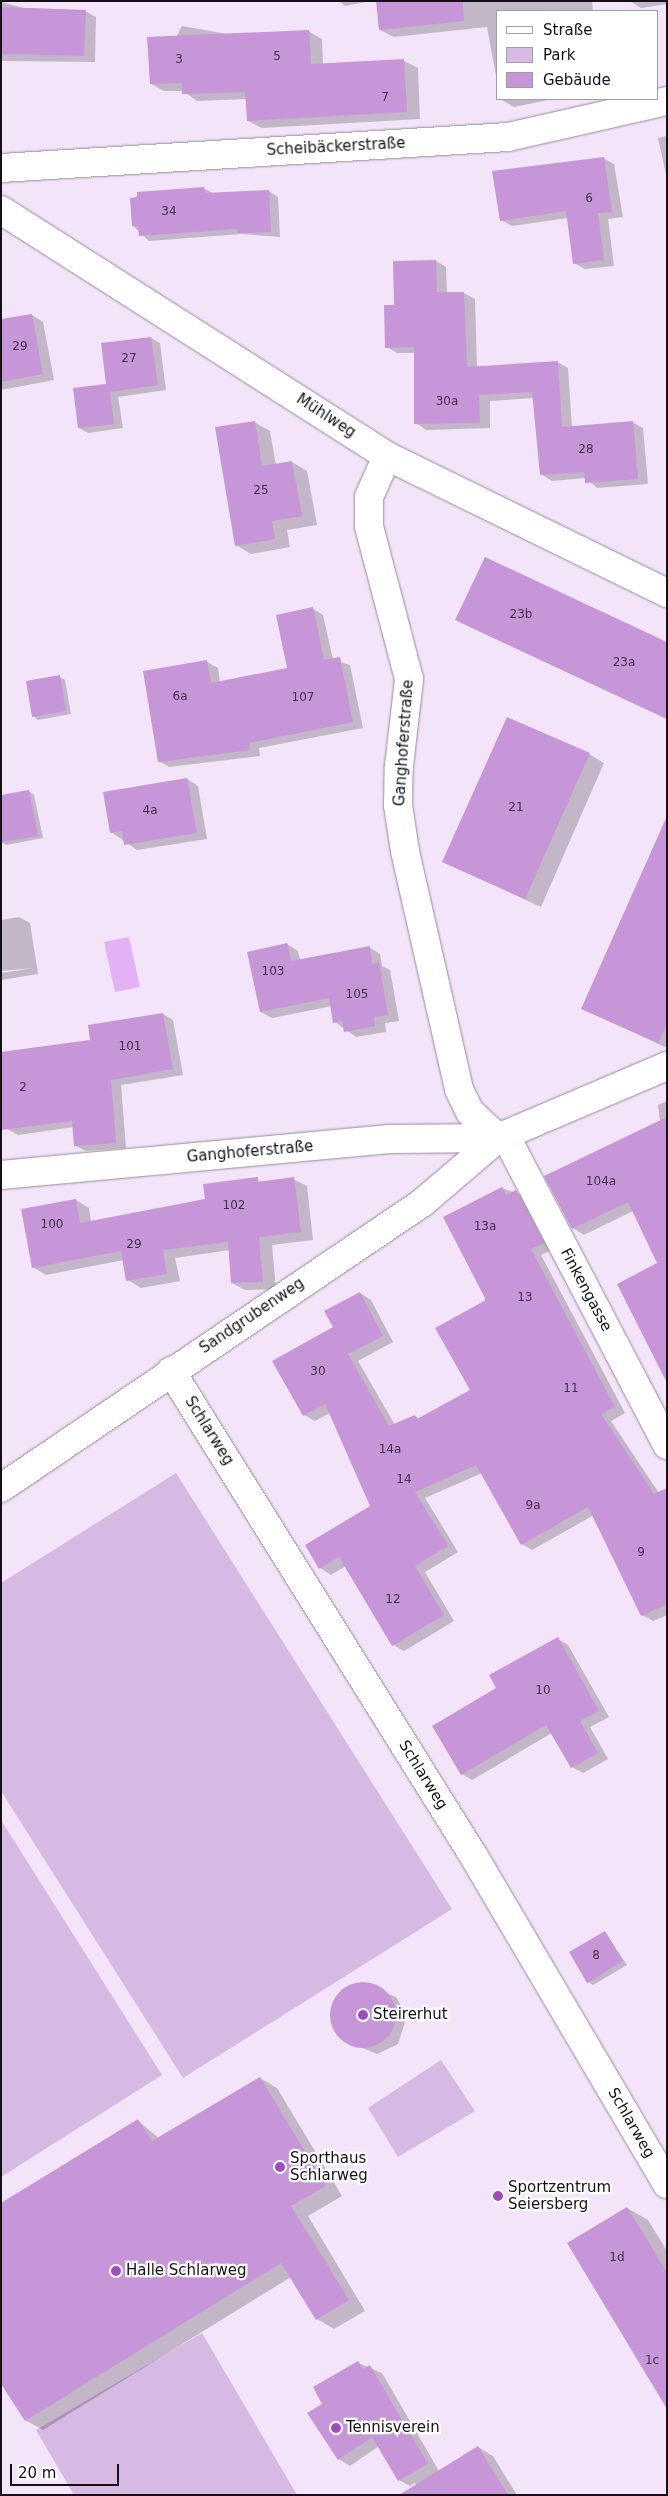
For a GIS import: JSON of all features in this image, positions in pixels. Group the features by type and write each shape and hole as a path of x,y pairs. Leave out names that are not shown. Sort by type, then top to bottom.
{"street":[{"name":"Scheibäckerstraße","path":"1,168 508,137 667,101"},
{"name":"Mühlweg","path":"1,210 387,456 667,593"},
{"name":"Ganghoferstraße","path":"387,456 369,497 369,526 409,679 399,766 398,805 405,851 459,1089 470,1112 502,1136"},
{"name":"Ganghoferstraße","path":"1,1175 389,1139 502,1136 667,1066"},
{"name":"Sandgrubenweg","path":"1,1488 171,1371 422,1203 502,1136"},
{"name":"Finkengasse","path":"502,1136 667,1445"},
{"name":"Schlarweg","path":"171,1371 473,1855 667,2184"}],"green space":[{"path":"176,1473 452,1909 183,2078 1,1791 1,1583"},
{"path":"1,1820 162,2075 1,2177"},
{"path":"441,2060 475,2111 398,2157 368,2108"},
{"path":"202,2333 297,2495 74,2495 36,2430"}],"shaded area":[{"path":"129,937 140,987 115,992 104,942"}],"building":[{"path":"376,1 463,1 464,21 379,30"},
{"path":"1,7 86,10 84,56 1,54"},
{"path":"309,30 311,64 404,59 407,112 247,121 245,92 182,94 182,83 150,84 147,37"},
{"path":"604,157 612,212 598,213 604,260 573,264 566,211 500,221 492,171"},
{"path":"204,187 205,193 269,190 271,232 238,233 237,229 139,236 138,226 132,226 130,198 137,197 137,192"},
{"path":"436,260 437,292 464,292 467,367 558,361 562,427 633,421 638,479 585,483 584,472 540,475 532,392 479,395 480,423 414,424 414,347 385,348 384,305 394,305 393,261"},
{"path":"32,314 43,374 1,382 1,319"},
{"path":"151,337 158,385 110,392 114,424 78,428 73,388 106,384 101,343"},
{"path":"255,421 262,466 292,461 302,516 272,521 275,539 235,546 215,427"},
{"path":"485,557 667,642 667,719 455,620"},
{"path":"313,607 324,660 340,657 353,722 249,743 250,750 158,762 143,671 207,660 211,683 287,668 276,615"},
{"path":"60,675 66,711 32,717 26,681"},
{"path":"507,717 590,753 525,899 442,862"},
{"path":"187,778 197,833 124,845 122,831 110,833 103,792"},
{"path":"29,790 38,836 1,842 1,795"},
{"path":"667,816 667,1024 658,1043 581,1009"},
{"path":"287,943 291,961 370,946 372,964 379,962 388,1015 374,1017 375,1026 344,1032 342,1021 333,1023 329,998 260,1012 247,952"},
{"path":"163,1013 173,1069 111,1080 116,1143 74,1146 72,1121 1,1130 1,1052 90,1040 88,1025"},
{"path":"667,1117 667,1383 617,1284 657,1263 628,1202 572,1229 544,1176"},
{"path":"258,1177 258,1182 294,1177 301,1232 259,1237 263,1282 231,1283 228,1242 163,1250 167,1274 126,1281 121,1251 32,1268 21,1209 76,1199 80,1223 205,1199 203,1184"},
{"path":"502,1187 506,1195 516,1190 544,1243 531,1249 615,1407 601,1414 654,1494 667,1488 667,1604 641,1616 588,1507 521,1545 476,1465 415,1492 448,1546 415,1566 444,1615 392,1646 339,1557 319,1569 305,1545 370,1506 325,1404 303,1416 272,1361 333,1327 324,1311 360,1292 383,1336 348,1354 389,1426 415,1415 417,1419 470,1390 435,1328 486,1300 443,1217"},
{"path":"558,1637 599,1711 580,1721 598,1753 571,1768 546,1725 461,1775 432,1726 496,1688 489,1675"},
{"path":"605,1931 623,1961 587,1983 569,1952"},
{"name":"Steirerhut","path":"363,1982 376,1985 386,1992 393,2002 396,2015 393,2028 386,2038 376,2045 363,2048 350,2045 340,2038 333,2028 330,2015 333,2002 340,1992 350,1985"},
{"name":"Halle Schlarweg","path":"260,2077 326,2186 291,2206 349,2300 316,2320 281,2263 25,2421 1,2384 1,2203 138,2119 152,2141"},
{"path":"627,2207 667,2272 667,2409 567,2243"},
{"path":"358,2361 363,2369 370,2365 428,2464 398,2481 372,2437 338,2460 307,2413 322,2404 313,2387"},
{"path":"478,2446 508,2495 399,2495"}],"place":[{"name":"Steirerhut","path":"363,2015"},
{"name":"Sporthaus Schlarweg","path":"280,2167"},
{"name":"Sportzentrum Seiersberg","path":"498,2196"},
{"name":"Halle Schlarweg","path":"116,2271"},
{"name":"Tennisverein","path":"336,2428"}]}
